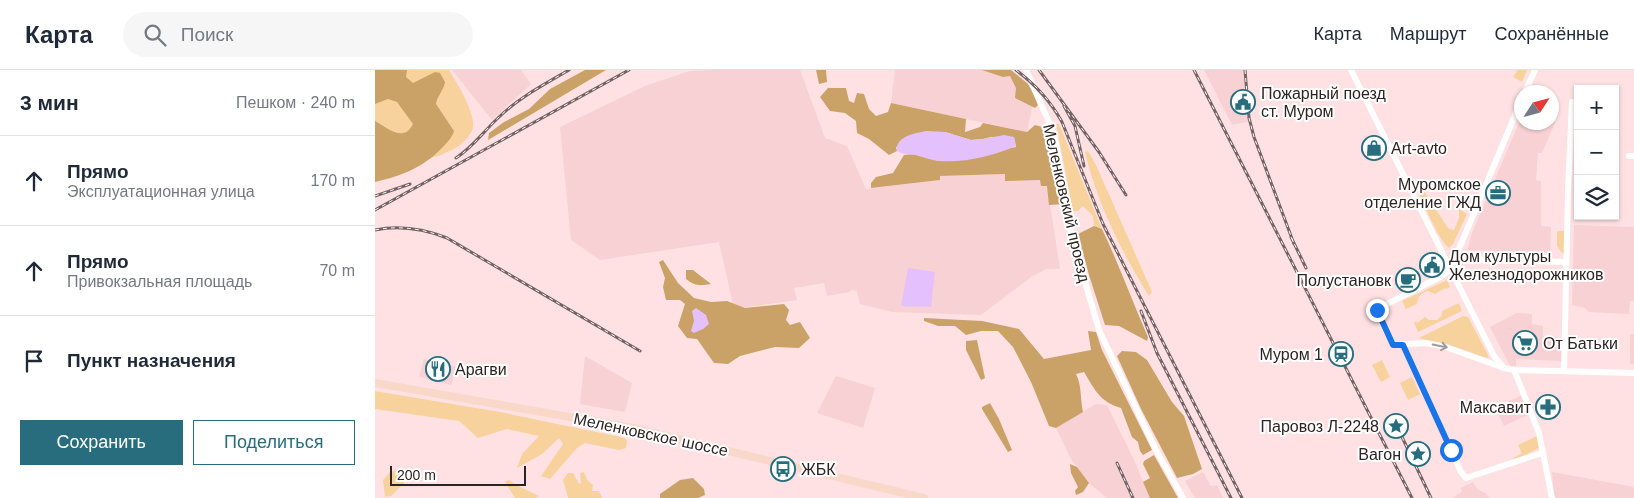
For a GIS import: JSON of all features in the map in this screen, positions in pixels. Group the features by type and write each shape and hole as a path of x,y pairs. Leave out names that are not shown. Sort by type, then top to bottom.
{"main road":[{"name":"Меленковское шоссе","path":"375,383 633,428 924,498"}],"street":[{"name":"Меленковский проезд","path":"1026,70 1049,122 1056,144 1071,234 1099,330 1156,450 1183,498"},
{"path":"1351,70 1494,356 1504,368"},
{"path":"1528,85 1535,70"},
{"path":"1565,372 1566,262 1572,102"},
{"path":"1514,118 1451,268 1444,275 1377,310 1393,345 1424,343 1443,346 1514,370 1634,374"},
{"path":"1454,259 1566,262"},
{"path":"1403,345 1461,472 1466,478 1542,453"},
{"path":"1484,360 1494,356"},
{"path":"1514,370 1532,411 1539,433 1551,498"}],"shaded area":[{"path":"375,70 449,70 465,98 473,121 473,127 465,141 440,155 427,157 375,139"},
{"path":"375,70 407,70 406,77 413,83 435,72 440,73 445,82 436,104 454,131 443,147 428,160 403,174 375,182 375,121 390,130 400,133 405,133 413,124 397,102 388,99 375,104"},
{"path":"452,70 521,70 531,84 492,120"},
{"path":"585,70 606,70 488,140 489,133 504,122 529,109 550,89"},
{"path":"800,70 825,138 847,146 866,189 940,180 940,176 1005,174 1006,181 1040,180 1047,185 1060,269 1046,269 1031,277 981,315 892,312 860,304 857,291 853,290 827,296 824,283 794,288 797,300 734,309 719,242 600,260 571,240 560,127 645,86 690,71"},
{"path":"816,70 826,70 827,82 819,84"},
{"path":"895,70 994,70 1011,76 1034,98 1027,132 891,103"},
{"path":"982,70 1011,70 1028,84 1038,105 1035,108 1015,98 1016,88 1010,76 1003,77"},
{"path":"1204,70 1244,70 1250,121 1232,125"},
{"path":"1518,70 1527,70 1522,82 1513,77"},
{"path":"828,88 846,88 849,101 854,103 857,93 864,94 869,109 876,116 888,112 891,103 966,119 965,132 980,127 983,123 1027,132 1035,125 1046,128 1063,204 1049,205 1047,186 1041,186 1040,180 1005,181 1005,174 940,176 940,180 871,188 871,183 876,177 893,173 904,155 913,154 939,161 1016,147 1014,137 991,137 971,140 945,132 896,147 897,151 889,155 869,139 857,133 856,121 845,113 830,111 820,97"},
{"path":"1056,124 1059,124 1102,229 1094,226 1093,216 1083,206 1078,211 1073,211"},
{"path":"1516,130 1552,130 1542,153 1538,153 1536,180 1541,181 1541,226 1551,227 1550,253 1467,250 1472,233"},
{"path":"927,131 945,132 971,140 1004,135 1014,137 1016,146 978,158 959,161 936,161 897,151 899,142 907,136"},
{"path":"1088,151 1152,292 1149,296 1129,262 1103,208 1085,152"},
{"path":"1423,190 1448,228 1454,230 1459,218 1459,209 1467,214 1453,244 1449,248 1436,230 1418,192"},
{"path":"1574,225 1634,227 1634,301 1630,301 1629,314 1589,312 1585,308 1572,305"},
{"path":"1094,226 1102,229 1108,242 1148,337 1147,341 1119,326 1105,325 1078,234"},
{"path":"1564,231 1565,233 1565,253 1563,254 1557,246 1557,232"},
{"path":"663,260 678,283 694,298 711,302 727,301 745,308 784,304 789,310 786,320 790,325 800,322 810,338 799,348 775,347 740,356 728,364 714,363 697,339 687,338 678,326 685,304 680,300 666,300 663,287 665,278 659,262"},
{"path":"908,268 935,272 931,307 901,306"},
{"path":"686,270 693,270 711,284 701,285 692,283 686,279"},
{"path":"1447,280 1450,287 1435,294 1428,291 1423,293 1420,295 1417,304 1406,309 1402,301"},
{"path":"1459,303 1462,311 1418,332 1414,323 1416,321 1417,323 1425,317 1429,320 1437,320 1442,315 1442,311"},
{"path":"696,308 706,315 709,324 694,333 691,331 694,321 692,311"},
{"path":"1517,313 1532,314 1532,324 1543,326 1543,337 1562,338 1562,361 1516,359 1516,366 1511,366 1490,327"},
{"path":"1463,316 1468,317 1489,357 1419,338"},
{"path":"924,318 982,321 1019,329 1044,359 1091,350 1088,331 1096,332 1102,350 1152,450 1143,455 1138,442 1132,437 1121,408 1103,399 1084,372 1076,374 1083,412 1056,428 1049,426 1031,382 1013,347 998,331 981,331 966,335 955,326 938,326 924,321"},
{"path":"1630,334 1634,334 1634,364 1630,364"},
{"path":"977,340 985,378 981,380 966,350 966,341"},
{"path":"1122,351 1136,352 1147,360 1172,402 1184,416 1202,469 1193,474 1177,478 1141,409 1117,356"},
{"path":"585,356 632,383 625,412 580,404"},
{"path":"424,359 457,367 451,385 419,377"},
{"path":"1382,360 1390,377 1381,382 1372,365"},
{"path":"836,376 875,388 863,428 817,413"},
{"path":"1412,377 1420,394 1408,400 1400,383"},
{"path":"375,391 500,412 625,438 627,441 626,448 619,450 585,443 577,448 550,479 541,476 563,444 559,438 542,454 517,468 522,454 539,436 507,429 478,438 459,421 375,409"},
{"path":"1522,395 1530,414 1504,426 1495,408"},
{"path":"990,403 1012,450 1008,452 982,409 982,407"},
{"path":"1096,404 1107,405 1150,498 1107,498 1089,483 1071,459 1056,428"},
{"path":"1537,436 1539,447 1537,449 1515,460 1513,458 1522,453 1518,445"},
{"path":"1154,455 1178,498 1150,498 1143,482 1150,478 1143,464 1144,461"},
{"path":"1070,464 1077,467 1089,483 1083,492 1076,495 1075,491 1078,487 1071,473"},
{"path":"398,470 405,482 391,496 385,497 383,480 390,472"},
{"path":"584,472 587,480 593,485 592,491 599,491 602,498 568,498 563,480 568,473 573,473 579,484 581,483 580,473"},
{"path":"1203,472 1211,486 1217,485 1223,498 1195,498 1185,481"},
{"path":"1552,472 1634,487 1634,498 1554,498"},
{"path":"693,478 704,489 705,495 698,498 660,498 660,494 680,480"},
{"path":"509,480 539,496 535,498 515,498 505,482"},
{"path":"1473,482 1477,489 1487,494 1489,498 1452,498 1462,492 1461,488"}],"railway":[{"path":"456,158 468,149 514,104 569,70"},
{"path":"375,210 629,70"},
{"path":"1016,70 1042,93 1062,122 1103,224 1242,498"},
{"path":"1039,70 1099,152 1126,195"},
{"path":"1194,70 1412,498"},
{"path":"1245,70 1249,118 1254,137 1294,244"},
{"path":"1064,106 1075,126 1084,166"},
{"path":"375,196 410,184"},
{"path":"375,230 412,229 430,232 447,238 640,351"},
{"path":"1291,237 1306,268"},
{"path":"1141,311 1157,353 1231,498"},
{"path":"1402,437 1431,498"},
{"path":"1117,463 1133,498"}],"place":[{"name":"Пожарный поезд ст. Муром","path":"1243,102"},
{"name":"Art-avto","path":"1374,148"},
{"name":"Муромское отделение ГЖД","path":"1498,193"},
{"name":"Дом культуры Железнодорожников","path":"1432,265"},
{"name":"Полустановк","path":"1408,280"},
{"name":"От Батьки","path":"1525,343"},
{"name":"Муром 1","path":"1341,354"},
{"name":"Арагви","path":"438,369"},
{"name":"Максавит","path":"1548,407"},
{"name":"Паровоз Л-2248","path":"1396,426"},
{"name":"Вагон","path":"1418,454"},
{"name":"ЖБК","path":"783,469"}],"route":[{"path":"1377,310 1393,345 1403,345 1451,450"}]}
